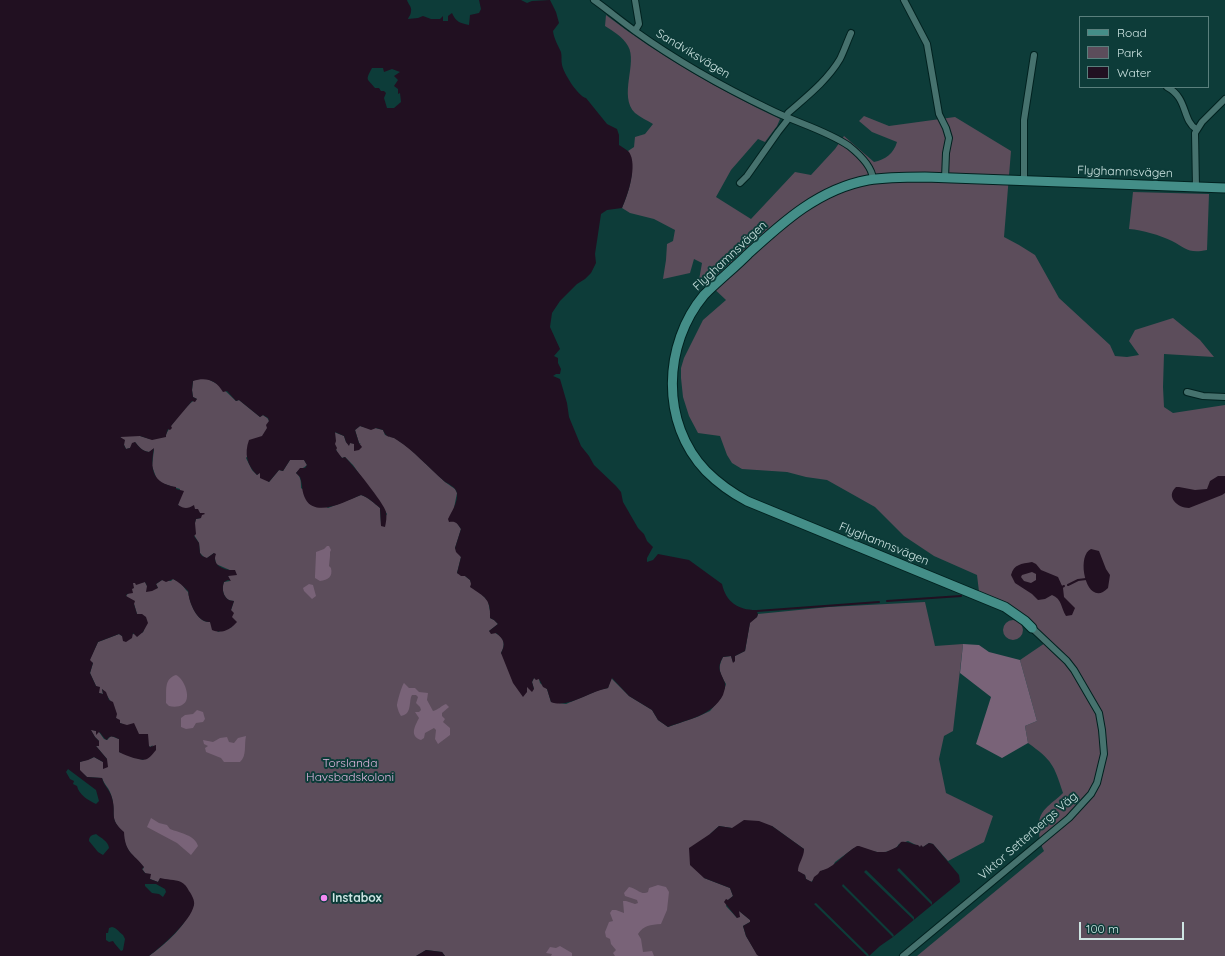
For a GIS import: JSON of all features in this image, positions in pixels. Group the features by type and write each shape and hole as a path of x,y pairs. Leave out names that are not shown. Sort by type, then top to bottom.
{"street":[{"name":"Sandviksvägen","path":"594,0 635,32 718,82 770,110 838,140 850,147 864,160 872,171 873,179"},
{"path":"635,0 639,24 635,32"},
{"path":"904,0 927,44 939,114 949,138 946,153 945,178"},
{"path":"740,183 747,176 788,118 835,66 850,33"},
{"path":"1024,181 1024,120 1034,55"},
{"path":"1168,88 1177,94 1183,103 1190,123 1196,129"},
{"path":"1196,187 1194,137 1196,129 1225,99"},
{"name":"Flyghamnsvägen","path":"1032,628 1018,616 991,601 740,498 722,486 705,471 690,450 680,428 672,396 673,367 680,338 689,317 699,302 724,276 772,232 798,211 820,198 843,188 873,179 911,177 1225,188"},
{"path":"1187,392 1204,396 1225,397"},
{"name":"Viktor Setterbergs Väg","path":"903,956 1069,818 1091,794 1097,783 1104,754 1099,713 1074,670 1067,661 1032,628"}],"green space":[{"path":"606,15 690,72 780,119 777,126 765,142 758,139 731,170 716,197 751,219 795,172 811,175 835,149 844,136 874,162 882,160 888,155 894,149 897,142 872,132 859,121 864,116 889,126 955,117 1011,151 1004,237 1035,255 1059,298 1110,345 1115,356 1127,357 1139,355 1129,341 1135,330 1173,318 1200,340 1214,357 1164,354 1163,387 1164,407 1173,413 1225,405 1225,956 917,956 1044,851 1039,835 1040,817 1046,808 1063,793 1051,764 1042,754 1028,743 1025,726 1037,721 1020,660 1045,643 1025,625 1006,611 980,600 977,575 934,556 904,536 875,507 827,480 787,472 742,469 732,463 727,455 720,436 698,433 689,416 683,397 681,368 684,358 703,320 726,300 709,284 699,280 702,263 694,259 690,273 663,279 667,244 673,241 675,230 654,219 630,213 622,208 627,195 632,172 631,157 628,151 634,147 635,137 645,134 653,124 635,113 630,106 628,89 631,61 630,53 628,46 618,34 605,26"},
{"path":"1133,192 1209,194 1207,250 1191,251 1156,235 1140,230 1129,229"},
{"name":"Torslanda Havsbadskoloni","path":"206,378 219,385 236,401 239,400 260,417 263,415 267,418 269,422 266,430 246,458 252,470 257,475 260,472 261,475 269,482 279,470 283,471 290,460 304,460 307,465 296,473 300,479 301,488 328,508 361,495 364,496 380,508 381,524 387,514 353,465 345,457 342,458 339,455 335,446 334,432 344,436 349,445 350,443 361,444 359,443 355,430 360,426 383,430 385,435 395,438 409,448 445,482 455,489 457,493 454,508 454,521 461,529 455,548 461,557 457,573 470,580 488,601 490,618 498,624 489,631 497,634 502,639 504,645 501,653 527,686 534,689 532,682 534,678 539,679 540,683 547,689 551,702 566,704 599,690 608,688 611,678 629,696 652,710 658,720 668,727 710,711 721,698 726,684 720,671 721,661 723,657 731,656 733,662 735,661 735,656 745,651 750,622 757,617 758,614 829,607 925,602 935,646 963,644 953,731 944,736 939,759 946,793 993,816 984,842 948,861 933,844 929,843 923,847 920,847 908,841 899,844 890,851 884,852 854,848 835,862 833,866 827,870 823,870 811,882 806,879 805,875 798,872 798,866 804,849 772,826 732,828 719,826 710,834 704,878 730,888 733,896 728,900 726,906 737,918 738,910 750,920 750,922 743,926 746,936 759,956 445,956 442,952 426,950 416,956 149,956 181,927 191,912 194,904 176,881 160,879 158,882 150,879 142,869 144,868 128,849 123,832 115,822 110,792 102,778 87,777 80,771 80,762 94,757 103,762 104,765 107,759 96,746 99,741 90,729 99,732 104,739 107,740 111,736 119,739 119,752 143,760 153,745 150,747 137,733 120,723 116,718 115,710 110,699 102,689 103,694 99,693 99,688 96,686 90,673 93,663 89,661 98,642 119,634 122,636 139,634 144,631 142,614 137,614 134,604 126,596 132,589 133,583 145,582 147,586 158,588 156,584 162,580 171,581 173,579 180,582 188,592 192,607 201,619 210,622 218,632 232,627 231,610 234,601 231,601 226,597 223,592 223,588 224,582 230,581 228,576 232,571 216,564 214,553 205,558 200,553 199,543 194,535 195,521 196,519 201,518 200,513 196,510 188,508 183,509 178,505 180,489 161,483 157,480 152,466 154,449 149,452 144,451 135,442 130,448 126,449 120,436 140,436 150,439 166,435 188,405 197,399 193,397 193,381 196,379"},
{"path":"1013,620 1020,623 1023,630 1020,637 1013,640 1006,637 1003,630 1006,623"}],"shaded area":[{"path":"329,546 331,550 329,566 331,568 331,576 328,579 320,581 315,578 316,552"},
{"path":"309,584 313,585 316,596 312,599 303,588"},
{"path":"963,644 979,645 989,652 1020,660 1037,721 1025,726 1028,743 1002,758 976,744 991,697 960,673"},
{"path":"176,675 184,684 187,699 181,706 176,707 169,706 166,703 166,686 169,680"},
{"path":"404,683 409,688 415,688 419,692 428,693 427,700 433,711 446,704 449,707 442,713 442,716 445,719 443,722 450,728 450,735 438,744 435,739 436,730 434,728 425,733 424,738 421,740 415,736 414,730 419,718 415,712 419,712 421,710 416,703 418,697 416,695 412,695 411,697 408,711 404,715 400,715 397,704"},
{"path":"197,710 203,712 205,719 203,722 196,723 193,728 186,729 181,727 181,718 185,715 193,714"},
{"path":"246,736 244,757 240,762 224,762 221,758 206,752 205,748 208,746 204,744 203,740 213,742 220,738 227,737 229,742 234,743 238,738"},
{"path":"151,818 159,823 167,825 170,829 194,839 198,846 191,855 177,843 147,827"},
{"path":"658,885 666,887 669,892 667,910 661,924 648,926 638,934 641,939 643,952 652,951 654,956 615,956 613,953 616,950 611,944 610,939 606,937 605,932 609,922 613,921 610,913 612,910 616,910 624,913 623,901 635,904 638,903 637,900 625,896 624,893 629,887 646,893 648,892 649,888"},
{"path":"560,946 572,953 572,956 551,956 552,954 546,953 550,947 556,948"}],"water":[{"path":"0,0 407,0 411,10 411,14 408,19 423,16 431,19 440,19 443,16 443,21 448,21 448,16 452,13 459,22 469,25 470,15 479,13 481,9 479,0 521,0 527,3 532,1 550,0 556,12 559,23 553,31 561,52 562,65 565,74 575,89 586,98 607,124 617,129 619,135 619,145 629,152 633,164 627,196 622,208 607,210 601,214 595,254 596,263 591,273 577,284 560,301 552,313 550,327 560,349 554,356 558,358 558,363 561,369 560,374 553,376 560,379 567,403 569,417 581,446 594,465 621,492 623,502 638,528 653,547 647,558 647,562 653,560 658,554 689,560 722,584 726,596 738,607 756,610 758,614 757,617 750,623 745,651 735,656 735,661 733,663 731,656 723,657 721,661 720,670 725,683 723,695 713,708 699,716 668,727 658,720 652,710 629,696 612,678 608,688 572,701 558,704 551,702 547,689 543,687 539,679 536,680 534,678 532,682 534,689 532,692 527,687 527,692 523,697 513,683 501,653 504,644 501,637 496,633 491,634 489,631 498,624 490,618 488,602 483,596 470,587 470,580 457,573 461,557 456,552 455,548 461,529 456,523 449,522 448,519 457,500 457,493 454,487 444,481 403,444 386,435 383,430 376,428 371,430 360,426 355,430 359,443 362,447 359,450 354,451 354,444 350,443 349,446 344,436 335,432 336,450 342,458 345,457 349,461 384,507 386,512 385,527 381,526 380,508 369,499 361,495 341,504 325,508 317,508 311,505 304,497 300,477 296,473 300,468 305,468 307,465 304,460 290,460 283,471 279,470 269,482 260,478 260,473 257,475 251,467 247,459 247,445 249,440 262,436 267,428 266,425 269,421 268,418 263,415 260,417 239,400 236,401 227,391 223,392 214,382 210,380 202,379 193,381 193,397 197,399 195,402 192,401 171,426 172,428 170,430 168,429 166,437 152,440 140,436 120,437 125,440 124,445 126,449 130,448 132,443 135,442 144,451 149,452 154,448 152,462 154,474 157,478 168,485 176,487 176,489 184,491 178,505 186,508 194,505 195,509 198,509 200,513 205,514 202,515 201,518 196,519 196,534 194,536 199,543 200,553 202,556 207,558 214,553 216,554 215,558 217,565 224,569 235,570 237,575 228,576 231,581 228,580 224,582 223,592 228,599 234,601 231,610 234,613 232,617 237,622 226,630 219,632 212,630 210,622 202,620 196,614 190,601 188,591 173,579 166,582 162,580 156,584 158,588 146,592 147,586 145,582 136,585 133,583 133,593 127,594 126,596 135,601 134,604 137,614 142,614 146,617 148,623 143,632 137,637 133,633 132,638 126,642 123,641 122,636 119,634 98,642 90,660 93,663 90,673 96,686 100,687 99,693 103,694 102,689 106,692 109,700 113,702 117,714 116,718 120,720 120,723 127,725 134,723 139,734 148,734 149,746 156,745 156,750 145,760 133,758 119,752 119,739 111,737 107,740 99,732 96,735 96,731 91,730 99,741 99,746 96,746 107,759 108,767 103,769 103,762 94,757 80,762 80,770 87,777 102,778 111,795 114,820 124,832 128,849 144,867 142,869 145,873 151,874 150,879 158,882 160,878 176,880 187,887 194,902 192,911 182,926 149,956 0,956","holes":["372,68 383,68 384,72 392,69 400,72 394,76 398,80 394,86 398,89 398,94 400,93 401,102 394,108 387,108 384,98 386,93 381,91 379,88 375,88 369,81 368,77","68,769 96,790 99,801 96,804 84,797 77,786 73,784 74,781 70,779 66,772","96,834 107,843 109,848 103,855 98,852 89,841 92,835","145,884 156,884 165,889 166,892 163,897 159,894 152,893 145,886","112,927 117,929 123,935 125,939 123,950 121,951 113,941 109,942 106,940 106,933 108,933 109,928"]},
{"path":"1218,476 1225,476 1225,493 1222,495 1189,508 1185,508 1177,504 1172,498 1173,491 1176,487 1195,490 1207,489 1210,481"},
{"path":"1091,549 1099,551 1110,575 1108,588 1101,593 1094,592 1089,587 1086,579 1084,561 1086,554"},
{"path":"1032,562 1041,570 1058,577 1063,588 1064,597 1075,608 1072,615 1066,616 1060,601 1052,595 1045,599 1038,600 1032,594 1015,583 1011,575 1012,571 1018,565","holes":["1032,572 1036,574 1036,580 1031,583 1024,581 1021,577 1022,575"]},
{"path":"744,820 759,821 772,826 804,849 798,871 805,875 806,879 812,882 814,877 820,871 835,864 857,846 877,852 886,852 897,847 901,842 904,842 918,845 920,847 921,845 923,847 929,843 933,844 959,875 960,882 869,956 759,956 746,936 743,926 750,922 750,920 739,911 740,917 737,918 724,902 726,899 728,900 733,896 730,888 704,878 690,865 689,848 719,826 732,828"},
{"path":"426,950 442,952 445,956 416,956"}],"pier":[{"path":"899,868 932,902 932,905 897,870"},
{"path":"866,870 914,917 914,920 864,872"},
{"path":"843,884 893,934 893,937 842,886"},
{"path":"816,903 869,956 867,956 814,904"}],"waterway":[{"path":"1068,585 1078,580 1086,579"},
{"path":"887,601 961,596"},
{"path":"757,611 879,602"}],"place":[{"name":"Instabox","path":"324,898"}]}
